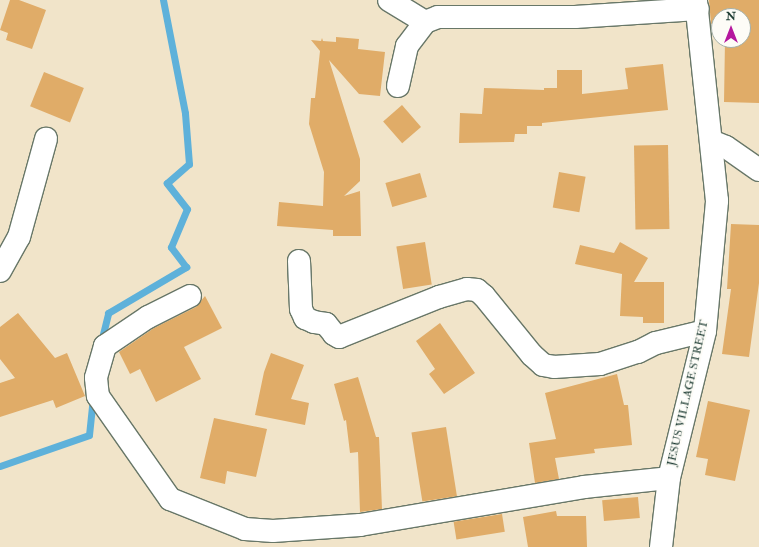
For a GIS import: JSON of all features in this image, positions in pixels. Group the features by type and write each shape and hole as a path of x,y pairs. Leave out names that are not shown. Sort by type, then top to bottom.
{"street":[{"path":"389,0 424,22"},
{"path":"398,86 407,46 424,22 443,17 575,17 697,5"},
{"name":"JESUS VILLAGE STREET","path":"661,547 668,478 705,331 717,201 697,5"},
{"path":"0,270 19,237 46,139"},
{"path":"711,141 726,146 759,170"},
{"path":"299,261 301,309 305,318 314,322 326,324 334,334 339,337 439,297 467,289 477,290 484,296 532,354 543,365 554,367 600,364 638,352 656,343 705,331"},
{"path":"190,296 148,317 105,346 96,378 98,396 170,499 249,538 273,531 360,524 584,487 668,478"}],"building":[{"path":"10,0 19,0 46,10 32,49 6,40 8,33 0,30"},
{"path":"709,0 759,0 759,103 724,102 725,48 751,48 751,8 711,8 711,24"},
{"path":"336,37 359,39 358,49 385,52 380,96 359,94 329,60 360,159 360,181 344,196 360,191 361,236 333,236 333,230 277,226 279,202 323,206 324,172 309,124 311,98 315,98 320,51 311,40 321,41 322,38 323,41 336,42"},
{"path":"663,64 668,110 542,123 542,126 527,126 527,134 515,134 514,142 459,143 460,113 482,114 484,88 544,90 544,88 557,88 557,70 582,70 582,94 628,89 625,68"},
{"path":"44,72 84,88 70,122 30,106"},
{"path":"402,105 421,127 402,143 383,121"},
{"path":"668,145 669,229 635,230 634,146"},
{"path":"559,172 586,177 579,212 553,207"},
{"path":"420,173 427,197 392,207 385,183"},
{"path":"731,224 759,225 759,283 749,357 722,354 731,289 727,289"},
{"path":"425,242 432,284 403,289 396,247"},
{"path":"620,242 648,258 634,282 664,282 664,323 643,323 643,317 620,316 622,274 575,264 580,245 614,253"},
{"path":"205,296 222,328 184,347 201,379 156,402 140,369 130,374 119,352 154,328 196,307"},
{"path":"18,313 55,358 67,353 85,396 56,408 53,400 0,417 0,383 15,378 0,359 0,327"},
{"path":"440,323 475,373 444,394 429,374 435,369 416,341"},
{"path":"271,353 304,365 291,399 309,403 305,425 255,415 264,372"},
{"path":"617,374 624,405 628,405 632,445 594,449 595,453 555,458 559,479 535,483 529,443 556,439 545,393"},
{"path":"358,377 376,437 379,437 382,509 360,512 358,452 350,453 346,420 344,421 334,384"},
{"path":"708,401 750,410 735,481 705,475 708,459 696,457"},
{"path":"214,418 267,429 256,477 227,471 225,484 200,478"},
{"path":"446,427 457,496 422,502 411,432"},
{"path":"638,497 640,518 604,521 602,500"},
{"path":"556,511 557,516 586,516 587,547 528,547 523,517"},
{"path":"502,514 505,532 456,539 454,522"}],"waterway":[{"path":"101,342 108,313 186,267 171,247 187,209 167,183 189,164 185,113 163,0"},
{"path":"0,466 89,435 93,398"}]}
